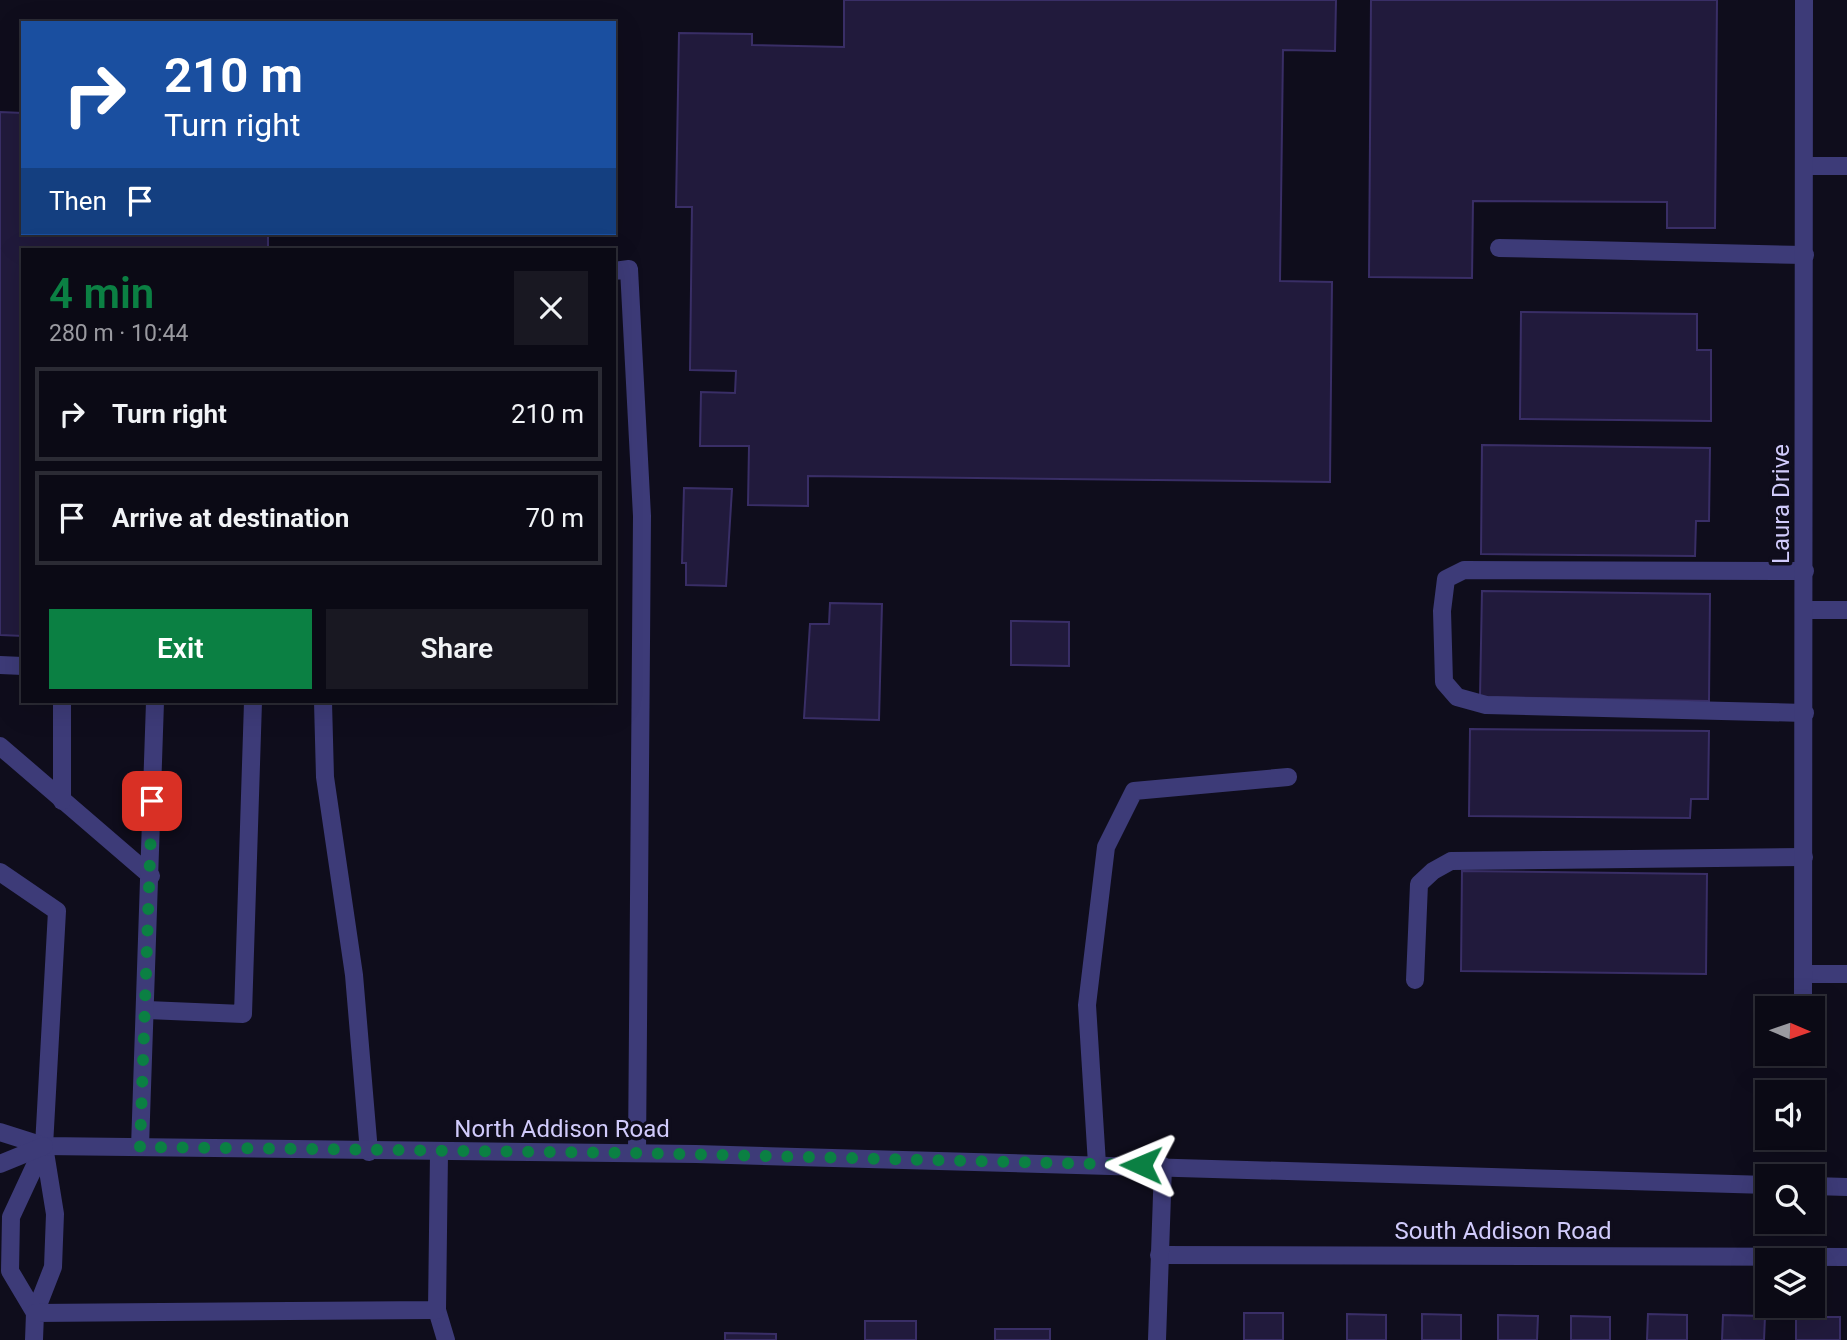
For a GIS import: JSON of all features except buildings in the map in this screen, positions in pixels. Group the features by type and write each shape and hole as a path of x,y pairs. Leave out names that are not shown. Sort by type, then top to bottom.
{"street":[{"name":"Laura Drive","path":"1803,996 1804,0"},
{"path":"1805,166 1847,166"},
{"path":"1499,248 1805,255"},
{"path":"616,271 629,270 642,516 637,1153"},
{"path":"1805,571 1464,570 1446,579 1442,611 1444,682 1457,697 1477,703 1805,713"},
{"path":"1805,610 1847,610"},
{"path":"0,665 21,666"},
{"path":"62,703 62,801"},
{"path":"140,1147 147,1010 155,703"},
{"path":"147,1010 243,1014 253,703"},
{"path":"323,703 325,777 354,975 369,1152"},
{"path":"0,746 151,876"},
{"path":"1097,1164 1087,1005 1106,847 1134,791 1288,777"},
{"path":"1415,980 1419,884 1433,871 1451,861 1804,857"},
{"path":"0,872 57,911 44,1146 55,1214 53,1267 35,1313 34,1340"},
{"path":"1803,974 1847,974"},
{"name":"North Addison Road","path":"0,1132 44,1146 439,1153 637,1153 1163,1166"},
{"path":"35,1313 10,1271 10,1217 44,1146"},
{"name":"North Addison Road","path":"0,1164 44,1146"},
{"path":"439,1153 437,1310 446,1340"},
{"path":"1157,1340 1163,1166 1755,1185"},
{"path":"1825,1186 1847,1187"},
{"name":"South Addison Road","path":"1159,1255 1847,1257"},
{"path":"35,1313 437,1310"}],"route":[{"path":"152,801 147,1010 140,1147 439,1153 637,1153 1141,1165"}]}
